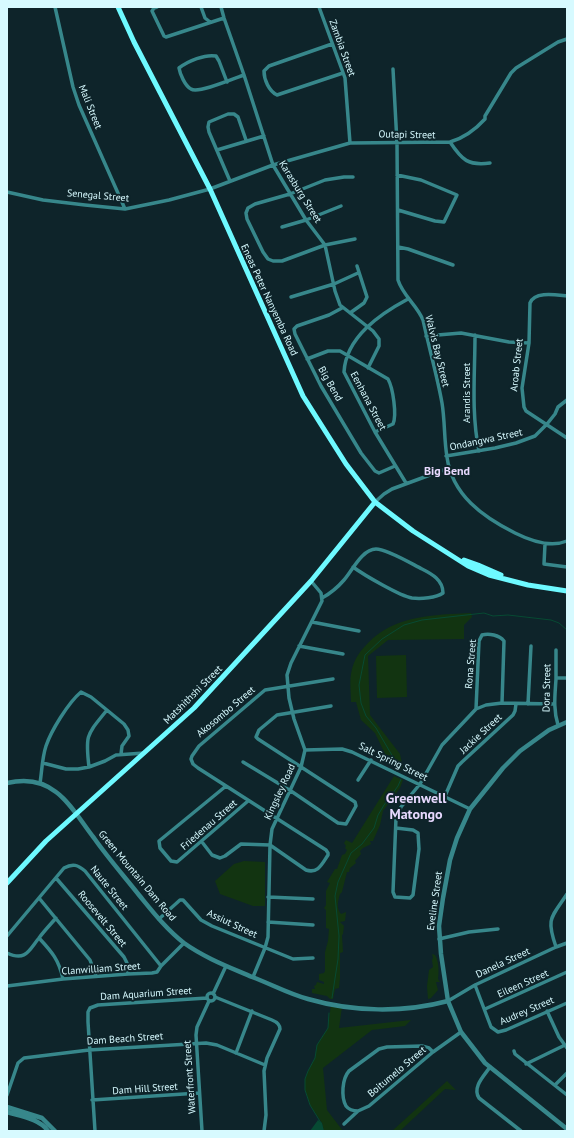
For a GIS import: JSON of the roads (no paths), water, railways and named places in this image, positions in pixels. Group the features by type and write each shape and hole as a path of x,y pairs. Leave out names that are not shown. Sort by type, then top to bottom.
{"main road":[{"name":"Eneas Peter Nanyemba Road","path":"118,7 134,42 210,189 303,396 346,464 376,502 412,531 478,571 528,585 567,591"},
{"name":"Matshithshi Street","path":"7,883 39,847 145,754 194,708 311,581 376,502"}],"street":[{"name":"Mali Street","path":"55,7 75,93 125,208"},
{"path":"157,7 152,11 164,36 166,37 224,18"},
{"path":"201,7 205,18 210,22"},
{"name":"Karasburg Street","path":"221,7 264,136 272,165 306,220 325,245 337,298 342,308"},
{"name":"Zambia Street","path":"319,7 343,73 347,90 350,143"},
{"name":"Outapi Street","path":"210,189 272,165 350,143 450,142 460,139 472,132 485,119 485,116 509,76 516,68 558,42 567,39"},
{"path":"332,44 269,66 264,71 266,82 272,92 277,95 343,73"},
{"path":"227,82 219,61 214,56 206,56 179,68 183,80 190,89 195,91 227,82 244,75"},
{"name":"Walvis Bay Street","path":"393,69 397,143 398,280 408,299 421,314 442,403 446,456 454,484 460,492 487,517 499,524 545,544 553,545 567,541"},
{"path":"230,181 209,132 209,122 228,114 234,114 238,117 246,140"},
{"path":"217,150 246,140 264,136"},
{"path":"450,142 460,157 468,162 476,164 490,163"},
{"path":"397,175 416,178 457,195 444,222 435,221 398,210"},
{"path":"353,177 325,180 290,194 255,204 248,208 246,213 247,219 266,257 273,261 282,262 325,245 355,239"},
{"name":"Senegal Street","path":"7,192 43,200 125,208 170,200 210,189"},
{"path":"282,227 306,220 341,206"},
{"path":"398,248 408,249 453,265"},
{"path":"350,313 364,303 367,297 357,266"},
{"path":"291,297 334,284 358,273"},
{"name":"Aroab Street","path":"567,296 544,295 531,299 529,343 522,388 522,401 526,411 567,438"},
{"name":"Eenhana Street","path":"406,483 375,432 344,372 344,366 356,341 367,327 385,312 408,299"},
{"path":"342,308 373,330 377,336 379,342 368,368"},
{"name":"Big Bend","path":"342,308 329,315 295,327 295,334 321,386 361,453 375,471 379,472 395,466"},
{"path":"426,336 461,333 509,342 529,343"},
{"name":"Arandis Street","path":"475,335 474,395 476,435 479,451"},
{"path":"307,359 328,351 340,351 389,381 396,415 393,424 375,432"},
{"path":"547,424 558,408 567,400"},
{"name":"Ondangwa Street","path":"446,456 495,448 529,439 540,433 547,424"},
{"path":"376,502 384,494 406,483 449,468"},
{"path":"545,544 544,564 567,567"},
{"path":"305,750 292,712 288,686 288,669 312,622 322,598 339,585 358,560 368,551 376,549 432,575 441,583 443,593 441,595 429,597 412,598 363,574 353,567"},
{"path":"311,581 321,593 322,598"},
{"path":"312,622 359,631"},
{"name":"Rona Street","path":"476,709 479,641 482,635 485,634 498,636 504,640 502,703"},
{"path":"299,646 343,654"},
{"path":"528,704 531,646"},
{"name":"Dora Street","path":"556,650 554,704 555,716 558,725"},
{"path":"556,678 567,678"},
{"path":"288,686 333,679"},
{"name":"Akosombo Street","path":"270,845 311,872 318,870 328,855 326,850 195,766 192,762 192,756 203,742 262,692 272,688 288,686"},
{"path":"40,783 45,748 50,734 72,701 81,692 91,697 124,724 128,730 129,736 122,746 120,754"},
{"path":"396,828 413,830 418,833 419,849 413,896 410,898 393,895 396,818 399,810 420,784 442,745 476,709 486,705 502,703 554,704"},
{"name":"Jackie Street","path":"445,796 458,766 513,715 516,704"},
{"path":"243,762 344,825 348,822 356,806 355,802 256,737 259,730 276,716 331,706"},
{"path":"89,767 87,738 93,727 107,710"},
{"name":"Eveline Street","path":"567,722 558,725 529,744 510,760 470,809 457,838 450,860 442,903 439,939 448,1000 461,1032 477,1054 490,1067 567,1129"},
{"name":"Salt Spring Street","path":"305,750 342,749 352,752 470,809"},
{"name":"Kingsley Road","path":"253,977 268,937 271,832 276,818 291,791 301,767 305,750"},
{"path":"43,762 66,769 78,769 89,767 120,754 145,754"},
{"path":"358,780 371,760"},
{"name":"Green Mountain Dam Road","path":"7,783 32,781 40,783 56,792 76,814 158,919 184,943 207,957 300,997 342,1007 398,1010 427,1006 448,1000"},
{"name":"Friedenau Street","path":"226,786 159,841 159,845 171,861 177,862 248,801"},
{"path":"202,842 212,855 220,858 241,844 270,845"},
{"name":"Naute Street","path":"7,936 64,868 69,865 76,865 85,871 161,966"},
{"name":"Roosevelt Street","path":"56,878 124,957 127,963 128,974"},
{"path":"556,946 550,924 552,916 567,894"},
{"path":"268,897 313,899"},
{"path":"39,898 90,960 96,976"},
{"name":"Assiut Street","path":"158,919 180,900 183,900 202,920 212,926 265,948"},
{"path":"7,953 13,956 18,956 28,953 56,918"},
{"path":"268,922 313,925"},
{"path":"439,939 469,932 498,929"},
{"path":"39,938 55,956 63,979"},
{"name":"Clanwilliam Street","path":"7,986 96,976 155,973 184,943"},
{"name":"Danela Street","path":"448,1000 475,985 556,946 567,943"},
{"path":"265,948 293,959 313,958"},
{"path":"226,966 214,995 214,1001 208,1000 209,994 214,995 276,1021 280,1026 278,1035 265,1065 263,1080 266,1115 264,1131"},
{"name":"Eileen Street","path":"485,1009 567,972"},
{"name":"Audrey Street","path":"475,985 491,1027 498,1032 567,1003"},
{"name":"Waterfront Street","path":"202,1131 196,1043 197,1027 208,1000"},
{"name":"Dam Aquarium Street","path":"95,1131 89,1050 88,1012 90,1008 94,1006 208,1000"},
{"path":"236,1053 252,1011"},
{"path":"526,1064 566,1046 559,1036 547,1011"},
{"name":"Boitumelo Street","path":"344,1124 358,1111 369,1106 433,1052 461,1032"},
{"name":"Dam Beach Street","path":"7,1095 18,1063 24,1058 89,1050 196,1043 217,1045 265,1065"},
{"path":"358,1111 351,1110 346,1106 343,1081 345,1075 379,1049 387,1047 422,1046 429,1048 433,1052"},
{"path":"514,1051 515,1054 526,1064 567,1095"},
{"path":"490,1067 480,1080 477,1088 477,1096 521,1131"},
{"path":"555,1085 567,1072"},
{"name":"Dam Hill Street","path":"92,1100 199,1093"},
{"path":"7,1107 42,1118 55,1131"},
{"path":"7,1112 35,1121 48,1131"}],"waterway":[{"path":"400,769 376,728 366,716 361,703 359,685 365,655 382,639 404,625 422,620 484,613 493,616 508,615 551,620 559,623 567,630"},
{"path":"332,998 338,959 339,936 335,896 338,882 351,853 362,844 374,828 378,815 398,786 401,779"},
{"path":"321,1123 310,1105 305,1090 305,1079 315,1058 317,1045 328,1028 329,1013"}],"district":[{"name":"Big Bend","path":"447,472"},
{"name":"Greenwell Matongo","path":"416,808"}]}
